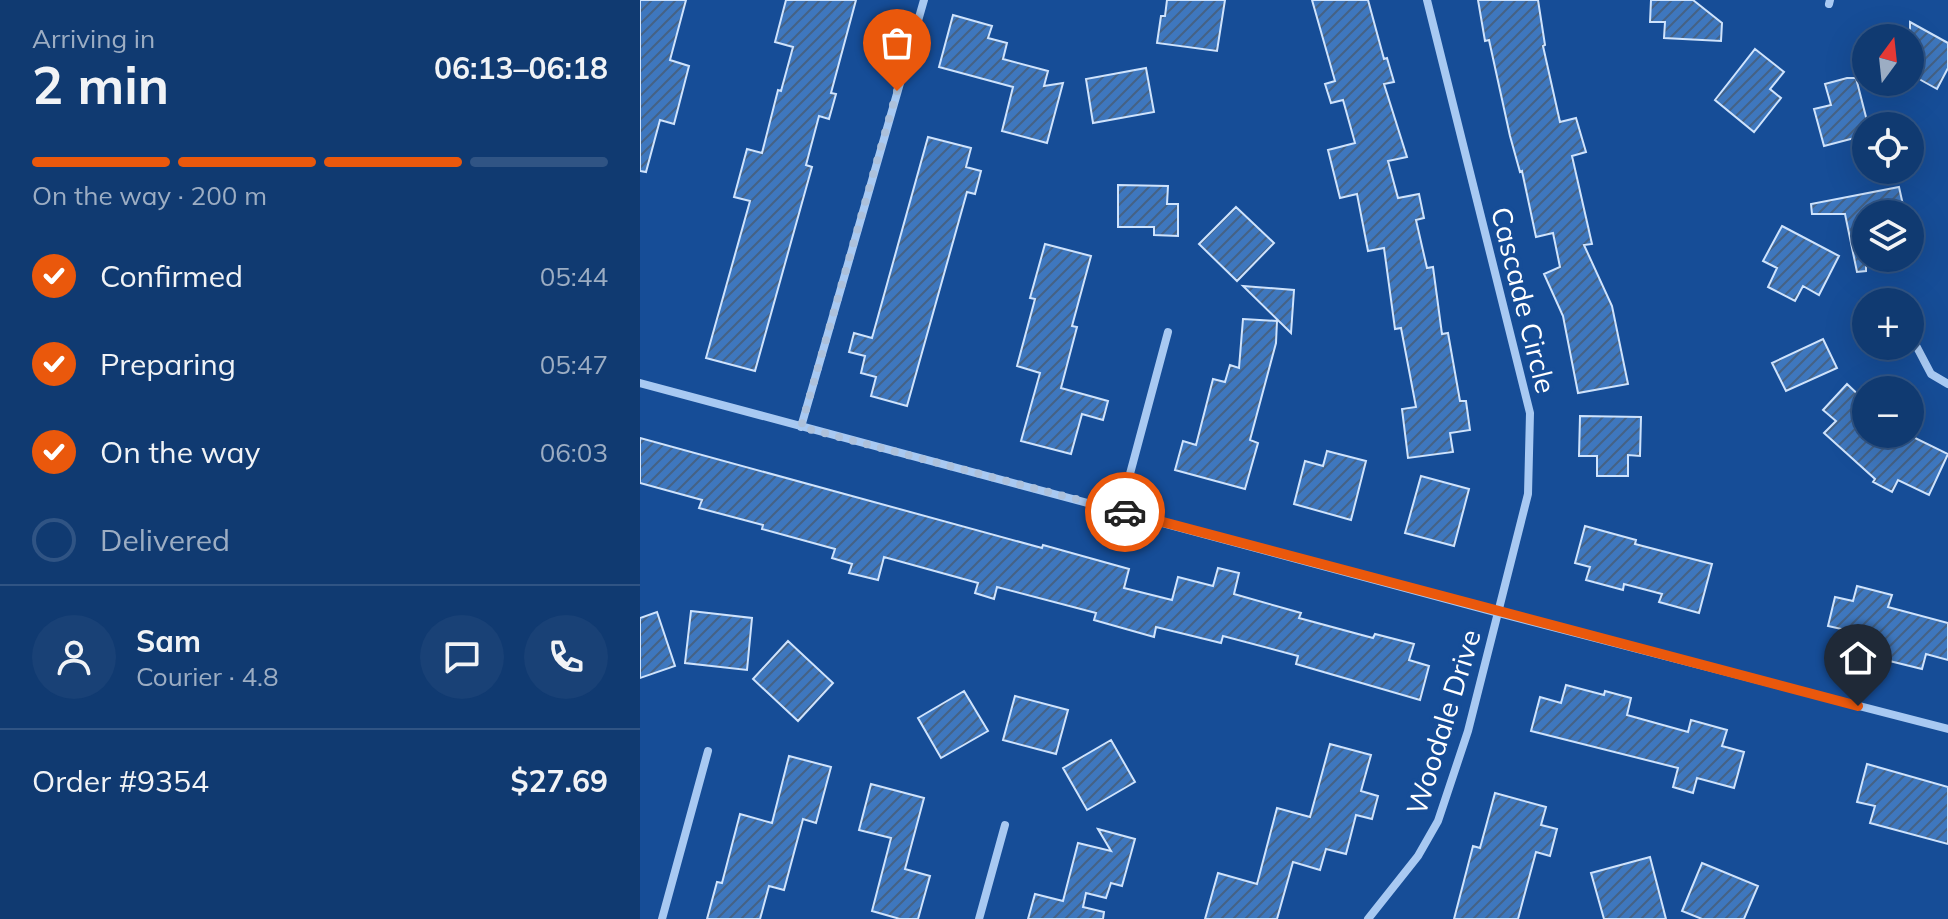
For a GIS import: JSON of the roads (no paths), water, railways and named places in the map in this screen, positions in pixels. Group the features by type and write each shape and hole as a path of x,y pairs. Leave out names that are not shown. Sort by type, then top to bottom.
{"street":[{"path":"801,427 924,0"},
{"name":"Cascade Circle","path":"1427,0 1530,413 1528,494 1498,613"},
{"path":"1120,511 1168,332"},
{"path":"1923,360 1931,374 1948,384"},
{"path":"640,383 1498,613 1948,729"},
{"name":"Woodale Drive","path":"1368,919 1418,856 1438,821 1468,731 1498,613"},
{"path":"662,919 708,751"},
{"path":"979,919 1005,825"}]}
